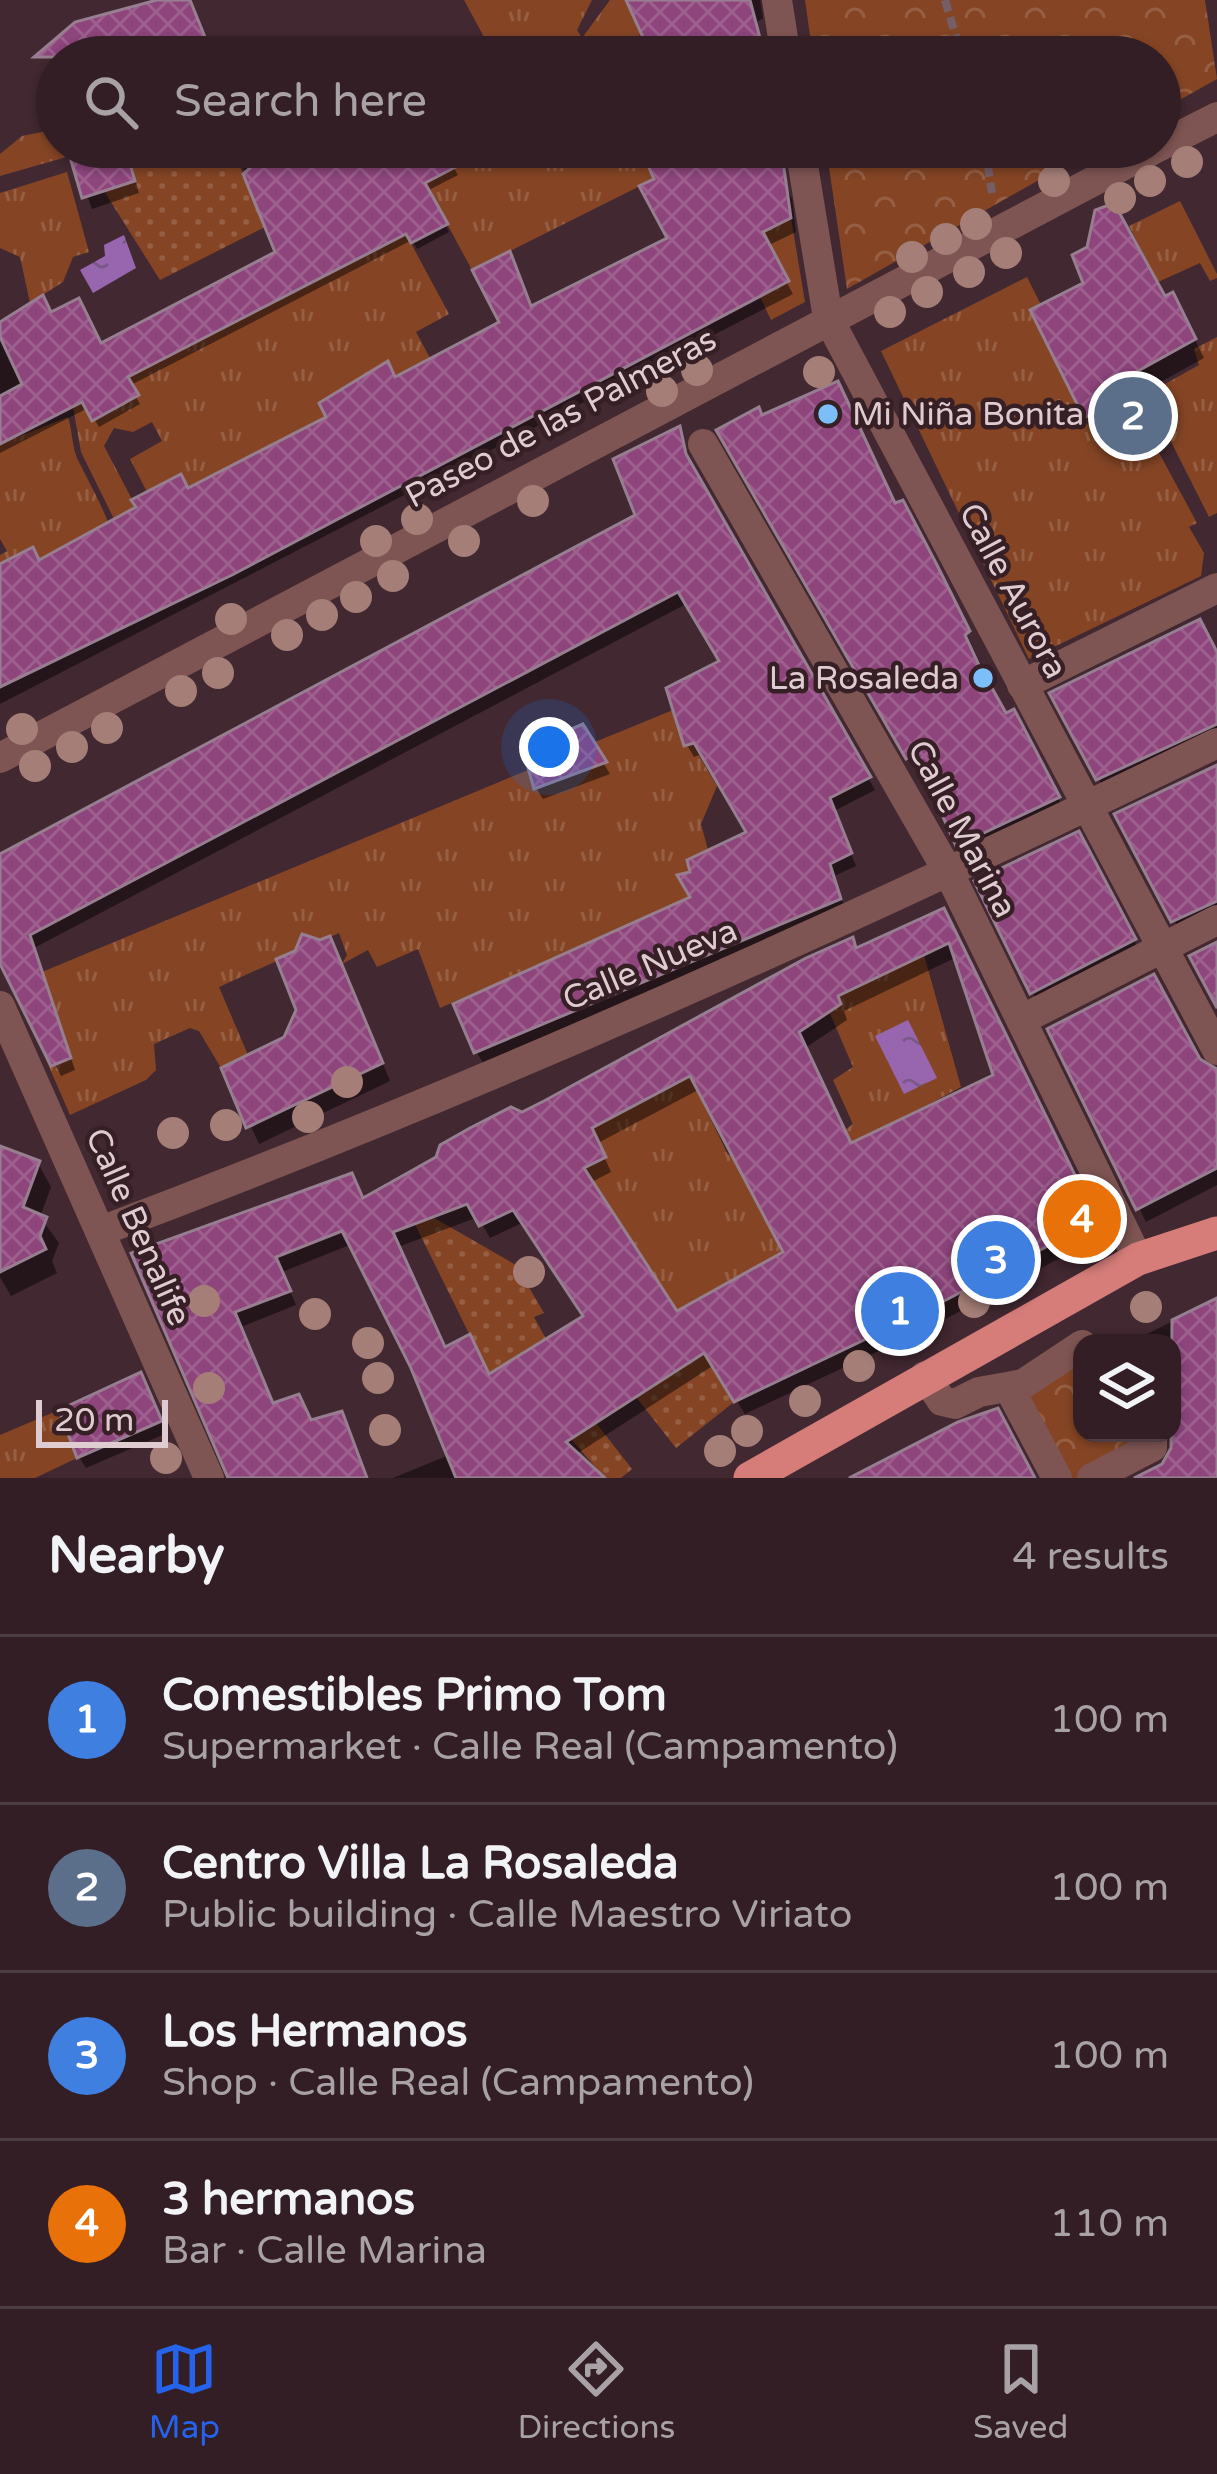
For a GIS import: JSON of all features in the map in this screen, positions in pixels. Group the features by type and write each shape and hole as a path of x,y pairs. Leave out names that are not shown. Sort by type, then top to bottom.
{"highway":[{"path":"749,1478 1138,1259 1217,1233"}],"street":[{"path":"776,0 782,36"},
{"name":"Paseo de las Palmeras","path":"1181,136 1217,117"},
{"name":"Calle Aurora","path":"803,168 828,318 1217,1050"},
{"name":"Paseo de las Palmeras","path":"0,758 1118,168"},
{"name":"Calle Marina","path":"703,444 950,875 1138,1259"},
{"path":"1022,685 1217,588"},
{"name":"Calle Nueva","path":"101,1231 268,1168 950,875 1217,743"},
{"path":"1021,1020 1217,920"},
{"name":"Calle Benalife","path":"0,1006 8,1045 101,1231 209,1478"},
{"path":"926,1376 949,1405 979,1392 1009,1388 1073,1350"},
{"path":"1009,1388 1057,1478"},
{"path":"1092,1478 1151,1448 1151,1442"}],"path":[{"path":"946,0 956,36"}],"green space":[{"path":"464,0 592,0 577,30 581,36 483,36"},
{"path":"610,0 626,0 642,34 583,36"},
{"path":"805,0 1205,0 1217,79 1181,99 1181,36 810,36"},
{"path":"36,133 36,166 0,176 0,154 22,136"},
{"path":"115,168 241,168 265,227 160,280 104,191"},
{"path":"454,168 649,168 654,179 472,270 425,183"},
{"path":"829,168 1060,168 847,289"},
{"path":"67,172 89,252 73,257 63,282 30,303 20,257 0,248 0,193"},
{"path":"1180,201 1217,274 1210,281 1200,263 1158,282 1129,226"},
{"path":"791,218 805,302 771,320 759,295 763,232"},
{"path":"406,234 449,314 416,332 430,358 395,377 387,362 320,402 326,417 188,488 181,475 147,492 130,459 162,441 152,422 133,432 114,428 104,446 136,507 114,519 81,452 73,407 82,403 93,421 138,396 128,377"},
{"path":"1027,277 1041,305 1031,311 1087,425 1131,401 1197,523 1189,527 1204,553 1201,576 1029,659 881,351"},
{"path":"1217,337 1217,513 1209,517 1147,394 1199,365 1194,349"},
{"path":"68,417 77,458 108,522 39,560 32,547 0,564 0,555 7,551 0,539 0,444"},
{"path":"673,710 684,746 692,744 717,786 701,824 708,850 687,860 690,872 678,875 691,899 440,1008 418,949 377,967 368,950 342,964 347,955 339,933 219,987 248,1055 221,1068 199,1031 190,1028 154,1044 156,1070 146,1080 70,1115 31,1025 42,972 528,770 534,789 606,761 595,742"},
{"path":"924,955 961,1087 851,1146 845,1130 853,1124 833,1080 853,1067 829,1011 841,1004 838,996"},
{"path":"690,1076 728,1155 748,1146 776,1238 809,1306 708,1360 584,1168 606,1157 592,1128"},
{"path":"403,1200 516,1265 544,1313 534,1317 546,1339 489,1374"},
{"path":"702,1349 734,1402 676,1448 632,1392 645,1393"},
{"path":"1073,1351 1073,1442 1140,1442 1092,1478 1057,1478 1023,1383"},
{"path":"59,1410 77,1458 35,1478 0,1478 0,1435"},
{"path":"589,1414 632,1469 621,1478 605,1478 563,1430"}],"water":[{"path":"124,235 136,268 93,293 80,270 105,256 104,245"},
{"path":"908,1020 937,1078 904,1094 875,1036"}],"building":[{"path":"157,0 190,0 205,36 59,36 75,22"},
{"path":"626,0 750,0 759,36 642,36"},
{"path":"73,168 131,168 135,181 82,198"},
{"path":"250,168 454,168 425,183 448,224 411,243 406,234 128,377 139,395 92,421 82,402 0,444 0,396 22,384 0,337 0,322 43,295 51,312 79,298 101,343 275,252 243,174"},
{"path":"649,168 784,168 791,218 763,232 789,281 232,575 0,687 0,564 33,547 39,560 136,507 131,500 181,474 188,488 326,417 319,403 388,361 395,377 499,322 472,270 510,251 531,306 667,238 639,186 654,179"},
{"path":"1114,203 1165,296 1173,292 1196,339 1129,376 1135,391 1084,418 1030,310 1083,283 1072,255 1087,247 1095,210"},
{"path":"838,381 895,503 903,500 970,631 965,635 978,663 1006,713 1014,709 1060,797 956,846 915,754 906,759 716,430 759,407 762,415"},
{"path":"680,426 686,454 871,777 830,798 852,853 830,864 841,899 474,1053 453,1004 690,897 677,875 690,872 687,860 746,832 694,743 684,746 666,688 719,661 678,592 30,935 71,1058 51,1066 0,964 0,854 635,515 613,459"},
{"path":"1200,619 1217,652 1217,724 1096,780 1049,693"},
{"path":"583,724 607,762 534,789 523,750"},
{"path":"1217,765 1217,901 1171,922 1114,814"},
{"path":"1079,831 1136,939 1030,994 974,881"},
{"path":"944,908 1097,1220 929,1309 734,1402 704,1353 566,1442 605,1478 456,1478 410,1366 342,1231 276,1257 291,1291 235,1312 273,1403 299,1394 311,1420 342,1411 367,1478 228,1478 131,1253 352,1173 363,1198 436,1157 440,1145 511,1107 522,1112 544,1101 806,958 853,937 856,948","holes":["949,943 993,1075 851,1143 799,1032 841,1004 838,996","690,1076 783,1252 677,1311 584,1168 606,1157 592,1128","467,1204 479,1226 513,1210 583,1316 489,1374 470,1334 445,1347 393,1232"]},
{"path":"302,934 320,940 330,936 383,1063 246,1128 221,1068 284,1037 296,1010 276,959 295,951"},
{"path":"1217,942 1217,1008 1189,956"},
{"path":"1154,974 1200,1059 1217,1069 1217,1168 1136,1210 1047,1029"},
{"path":"0,1146 40,1161 23,1207 47,1217 40,1236 46,1249 0,1272"},
{"path":"1217,1298 1217,1478 1134,1478 1162,1464 1171,1442 1181,1442 1181,1334 1172,1334 1172,1320"},
{"path":"141,1372 162,1421 77,1458 59,1410"},
{"path":"998,1408 1035,1478 849,1478 958,1422"}],"place":[{"name":"Mi Niña Bonita","path":"828,414"},
{"name":"Centro Villa La Rosaleda","path":"1133,416"},
{"name":"La Rosaleda","path":"983,678"},
{"name":"3 hermanos","path":"1082,1219"},
{"name":"Los Hermanos","path":"996,1260"},
{"name":"Comestibles Primo Tom","path":"900,1311"}]}
